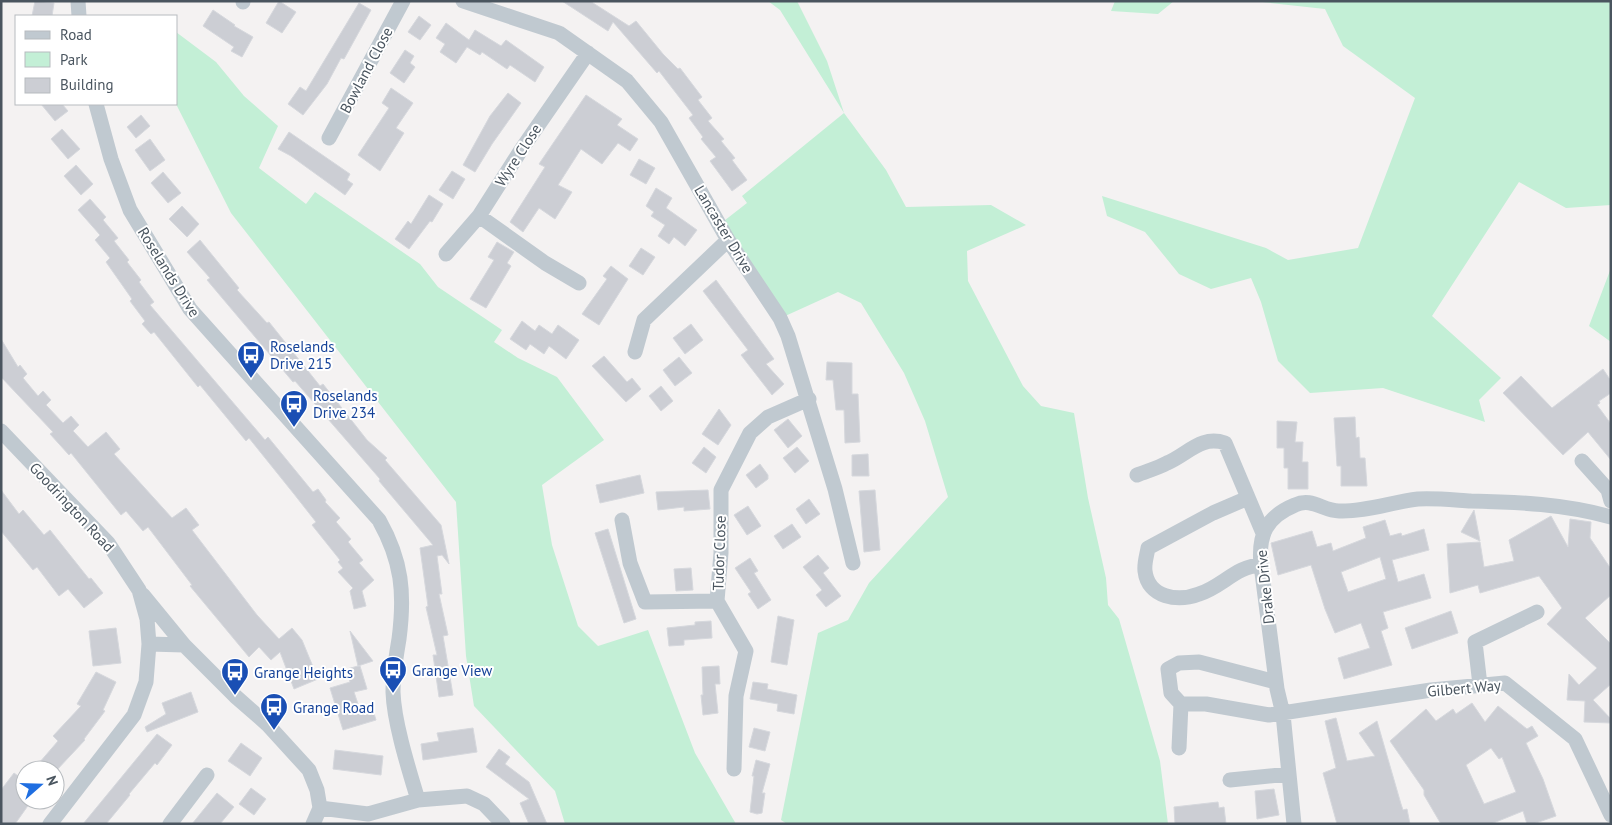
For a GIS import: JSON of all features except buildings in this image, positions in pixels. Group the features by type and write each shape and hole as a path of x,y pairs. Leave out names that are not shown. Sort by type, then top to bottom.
{"street":[{"path":"78,1 79,15"},
{"name":"Bowland Close","path":"329,138 403,1"},
{"name":"Lancaster Drive","path":"463,1 559,33 627,81 661,122 728,240 780,318 809,399 835,489 852,563"},
{"name":"Wyre Close","path":"446,254 479,216 520,150 588,53"},
{"name":"Roselands Drive","path":"96,105 111,159 130,210 190,309 379,520 392,544 401,585 398,639 393,667 393,694 418,800"},
{"path":"479,216 546,263 580,284"},
{"path":"635,352 644,320 728,240"},
{"name":"Tudor Close","path":"734,769 736,696 746,651 717,601 721,553 721,490 750,433 768,417 809,399"},
{"name":"Goodrington Road","path":"1,431 108,543 139,590 147,619 149,644 146,682 134,715 50,824"},
{"path":"1137,475 1168,463 1196,445 1214,439 1225,443 1263,533"},
{"path":"1582,461 1608,490 1611,501"},
{"path":"1248,498 1213,513 1148,548 1145,571 1151,586 1161,596 1183,598 1201,594 1242,568 1261,565"},
{"name":"Drake Drive","path":"1294,824 1283,714 1276,682 1259,546 1263,533 1280,514 1297,504 1312,502 1338,512 1420,499 1512,502 1561,506 1611,517"},
{"path":"622,520 630,563 645,602 717,601"},
{"path":"139,590 184,644 235,696 267,724 310,770 318,790 320,808 313,824"},
{"path":"1480,685 1475,642 1537,612"},
{"path":"149,644 184,644"},
{"path":"1178,748 1181,704 1171,693 1168,669 1179,663 1199,662 1276,682"},
{"name":"Gilbert Way","path":"1181,704 1206,704 1269,715 1431,690 1505,683 1575,739 1611,814"},
{"path":"170,824 207,774"},
{"path":"1230,780 1289,774"},
{"path":"320,808 368,814 418,800 467,796 484,804 503,824"}],"green space":[{"path":"768,1 797,1 827,61 844,113 780,10"},
{"path":"1115,1 1174,1 1158,14 1111,11"},
{"path":"1253,1 1611,1 1611,205 1566,208 1519,182 1432,316 1501,378 1479,400 1485,422 1383,388 1310,393 1278,361 1261,302 1251,278 1211,289 1179,274 1145,232 1107,216 1102,196 1266,248 1288,260 1358,248 1415,98 1343,46 1325,9"},
{"path":"178,34 216,62 244,96 278,126 259,168 306,204 315,192 420,264 438,287 502,330 494,342 518,358 557,377 604,440 542,485 552,545 578,626 598,646 648,630 695,753 736,824 565,824 555,791 474,706 466,656 456,502 231,213 177,105"},
{"path":"844,113 886,170 906,207 991,205 1026,225 967,251 968,281 1023,386 1041,406 1074,413 1088,498 1106,578 1108,605 1119,619 1160,761 1168,824 787,824 781,820 818,633 848,620 869,583 948,497 925,421 904,373 861,303 838,292 783,317 720,224 747,203 742,196"},
{"path":"1611,268 1611,342 1589,326"}],"place":[{"name":"Roselands Drive 215","path":"251,379"},
{"name":"Roselands Drive 234","path":"294,428"},
{"name":"Grange View","path":"393,694"},
{"name":"Grange Heights","path":"235,696"},
{"name":"Grange Road","path":"274,731"}]}
